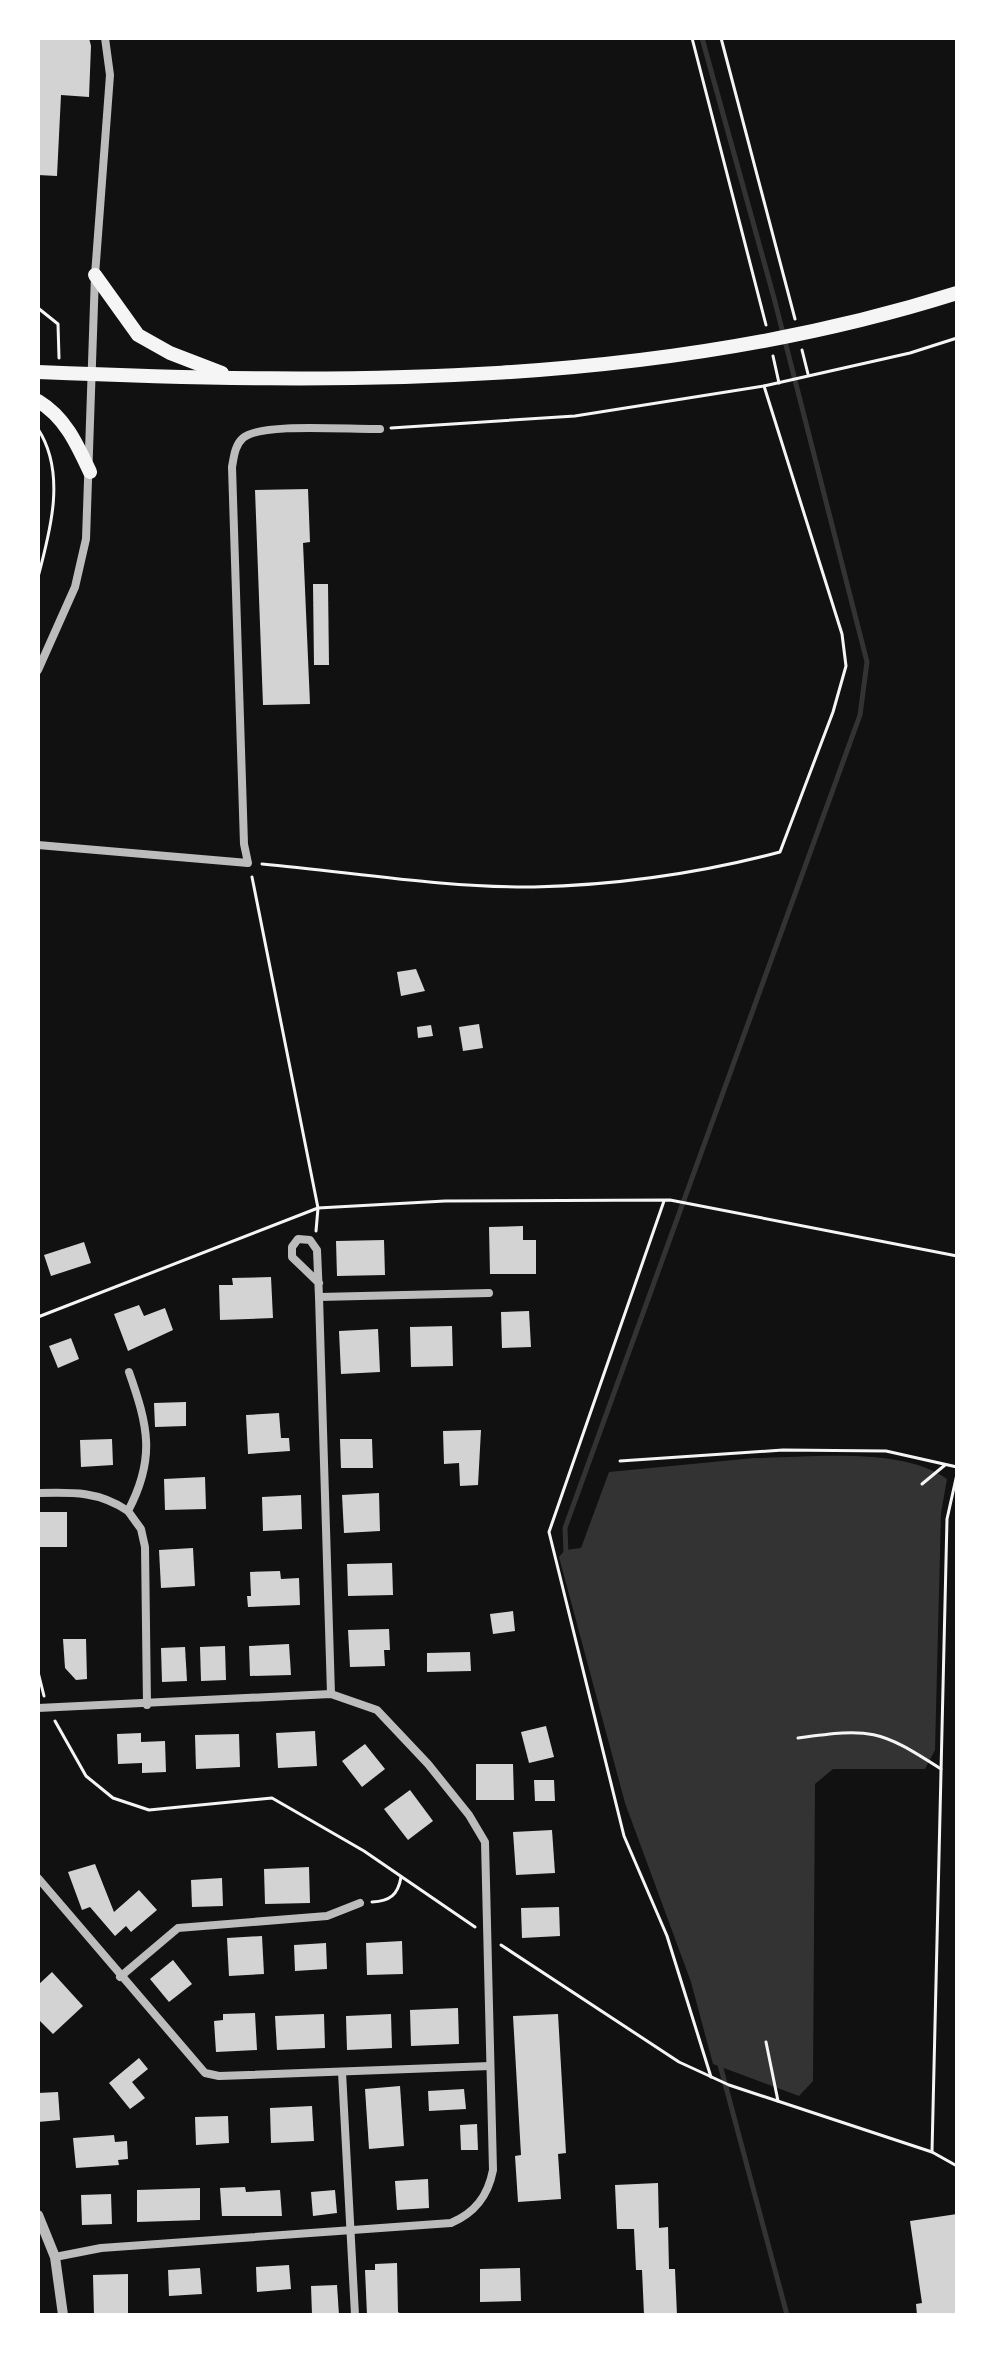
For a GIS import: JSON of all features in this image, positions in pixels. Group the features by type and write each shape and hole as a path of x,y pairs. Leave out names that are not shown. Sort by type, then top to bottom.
{"main road":[{"path":"95,275 138,335 170,353 234,378"},
{"path":"38,372 234,378 495,376 722,350 831,329 957,293"},
{"path":"38,401 49,408 74,437 90,472"}],"street":[{"path":"38,670 75,587 86,539 95,275 110,75 105,38"},
{"path":"38,845 248,863 244,844 232,481 237,444 245,435 265,430 380,429"},
{"path":"319,1283 296,1262 291,1252 298,1239 316,1245 319,1283 331,1694"},
{"path":"319,1297 489,1293"},
{"path":"128,1511 142,1486 148,1442 143,1411 129,1372"},
{"path":"38,1493 93,1494 110,1499 128,1511 141,1529 145,1547 147,1705"},
{"path":"43,1708 331,1694 377,1710 428,1764 469,1815 485,1842 490,1937 493,2170 480,2202 463,2218 451,2223 101,2248 55,2257"},
{"path":"38,1878 205,2073 219,2076 490,2066"},
{"path":"120,1977 178,1928 327,1916 360,1903"},
{"path":"342,2072 355,2315"},
{"path":"38,2215 55,2257 63,2315"}],"path":[{"path":"692,38 768,330"},
{"path":"721,38 796,323"},
{"path":"380,429 575,416 779,383 910,353 957,338"},
{"path":"771,343 779,383"},
{"path":"802,347 808,374"},
{"path":"316,1245 318,1208 248,863 534,887 620,881 728,866 780,852 833,712 846,666 842,634 764,386"},
{"path":"38,429 51,448 55,467 54,497 38,577"},
{"path":"665,1200 549,1532 624,1836 667,1936 711,2077"},
{"path":"38,1317 318,1208 445,1201 670,1200 957,1256"},
{"path":"620,1461 783,1450 886,1451 957,1467"},
{"path":"922,1484 945,1465"},
{"path":"932,2152 947,1519 957,1474"},
{"path":"38,1672 43,1708 86,1776 113,1798 149,1810 272,1798 402,1875 679,2062 729,2085 932,2152 957,2166"},
{"path":"798,1738 857,1730 896,1740 941,1769"},
{"path":"360,1903 386,1901 399,1890 402,1875"},
{"path":"766,2042 778,2101"}],"shaded area":[{"path":"754,1458 880,1458 928,1469 947,1479 941,1513 935,1750 925,1769 833,1769 815,1784 813,2081 799,2096 713,2064 691,1982 625,1803 559,1557 565,1550 581,1548 609,1472"}],"building":[{"path":"38,38 89,38 91,46 89,97 61,95 57,176 38,175"},
{"path":"308,489 310,542 303,543 310,704 263,705 255,490"},
{"path":"313,584 328,584 329,665 314,665"},
{"path":"416,969 425,991 401,996 397,972"},
{"path":"479,1024 483,1048 463,1051 459,1027"},
{"path":"431,1025 433,1036 418,1038 417,1027"},
{"path":"523,1226 523,1240 536,1240 536,1274 490,1274 489,1227"},
{"path":"384,1240 385,1275 337,1276 336,1241"},
{"path":"84,1242 91,1263 51,1276 44,1255"},
{"path":"271,1277 273,1318 220,1320 219,1285 233,1285 232,1278"},
{"path":"139,1305 144,1316 165,1308 173,1330 128,1351 114,1314"},
{"path":"529,1311 531,1347 502,1348 501,1312"},
{"path":"452,1326 453,1366 411,1367 410,1327"},
{"path":"378,1329 380,1372 341,1374 339,1331"},
{"path":"71,1338 79,1359 58,1368 49,1346"},
{"path":"186,1402 186,1426 155,1427 154,1403"},
{"path":"279,1413 281,1438 289,1438 290,1451 248,1454 246,1415"},
{"path":"481,1430 478,1485 460,1486 459,1463 444,1464 443,1431"},
{"path":"112,1439 113,1465 81,1467 80,1440"},
{"path":"340,1439 372,1439 373,1468 341,1468"},
{"path":"205,1477 206,1509 165,1510 164,1479"},
{"path":"379,1493 380,1531 344,1533 342,1495"},
{"path":"301,1495 302,1529 263,1531 262,1497"},
{"path":"38,1512 67,1512 67,1547 38,1547"},
{"path":"193,1548 195,1586 161,1588 159,1550"},
{"path":"392,1563 393,1595 348,1596 347,1564"},
{"path":"280,1571 281,1579 299,1578 300,1605 248,1607 250,1572"},
{"path":"513,1611 515,1631 493,1634 490,1614"},
{"path":"389,1629 390,1650 384,1650 385,1666 350,1667 348,1630"},
{"path":"63,1639 86,1639 87,1679 76,1680 65,1668"},
{"path":"289,1644 291,1675 250,1676 249,1646"},
{"path":"225,1646 226,1680 201,1681 200,1647"},
{"path":"185,1647 187,1681 162,1682 161,1648"},
{"path":"470,1652 471,1671 427,1672 427,1653"},
{"path":"546,1726 554,1757 529,1763 521,1732"},
{"path":"315,1731 317,1766 278,1768 276,1733"},
{"path":"141,1733 141,1742 165,1741 166,1772 142,1773 142,1763 118,1764 117,1734"},
{"path":"239,1734 240,1767 196,1769 195,1735"},
{"path":"365,1744 385,1769 362,1787 342,1761"},
{"path":"476,1764 513,1764 514,1800 476,1800"},
{"path":"534,1780 554,1780 555,1801 535,1801"},
{"path":"410,1790 433,1821 408,1840 384,1809"},
{"path":"552,1830 555,1873 516,1875 513,1832"},
{"path":"95,1864 114,1912 139,1890 157,1910 131,1932 126,1926 115,1936 90,1907 82,1910 68,1872"},
{"path":"309,1867 310,1903 265,1904 264,1869"},
{"path":"222,1878 223,1906 192,1907 191,1880"},
{"path":"559,1907 560,1936 522,1938 521,1908"},
{"path":"262,1936 264,1974 229,1976 227,1938"},
{"path":"402,1941 403,1974 367,1975 366,1943"},
{"path":"326,1943 327,1969 295,1971 294,1945"},
{"path":"173,1960 192,1984 169,2002 150,1979"},
{"path":"52,1972 83,2006 53,2034 38,2019 38,1985"},
{"path":"458,2008 459,2044 411,2046 410,2010"},
{"path":"255,2013 257,2050 216,2052 214,2021 223,2020 223,2014"},
{"path":"324,2014 325,2048 277,2050 275,2016"},
{"path":"391,2014 392,2048 347,2050 346,2016"},
{"path":"558,2014 566,2153 558,2154 561,2199 518,2202 515,2156 521,2155 513,2016"},
{"path":"139,2058 148,2069 132,2082 145,2098 130,2109 109,2083"},
{"path":"400,2086 404,2146 369,2149 365,2089"},
{"path":"464,2089 466,2109 429,2111 428,2091"},
{"path":"58,2092 60,2120 38,2122 38,2093"},
{"path":"312,2106 314,2141 271,2143 270,2108"},
{"path":"228,2116 229,2143 196,2145 195,2117"},
{"path":"477,2124 478,2150 461,2150 460,2125"},
{"path":"114,2135 115,2142 127,2141 128,2159 118,2160 119,2165 76,2168 73,2138"},
{"path":"428,2179 429,2208 397,2210 395,2181"},
{"path":"658,2183 659,2228 668,2227 669,2269 675,2269 677,2315 644,2315 642,2270 636,2270 634,2229 617,2229 615,2185"},
{"path":"245,2187 246,2192 280,2190 282,2216 222,2216 220,2188"},
{"path":"200,2188 200,2220 137,2222 137,2190"},
{"path":"335,2190 337,2213 313,2216 311,2192"},
{"path":"111,2194 112,2224 82,2225 81,2195"},
{"path":"957,2214 957,2315 917,2315 916,2304 922,2303 910,2221"},
{"path":"397,2263 398,2312 402,2315 367,2315 365,2270 375,2270 375,2264"},
{"path":"289,2265 291,2289 257,2292 256,2267"},
{"path":"200,2268 202,2294 169,2296 168,2270"},
{"path":"520,2268 521,2301 480,2302 480,2269"},
{"path":"128,2274 128,2315 94,2315 93,2275"},
{"path":"337,2285 339,2315 312,2315 311,2286"}],"waterway":[{"path":"566,1554 565,1528 860,715 867,662 774,298 702,38"},
{"path":"719,2061 787,2315"}]}
